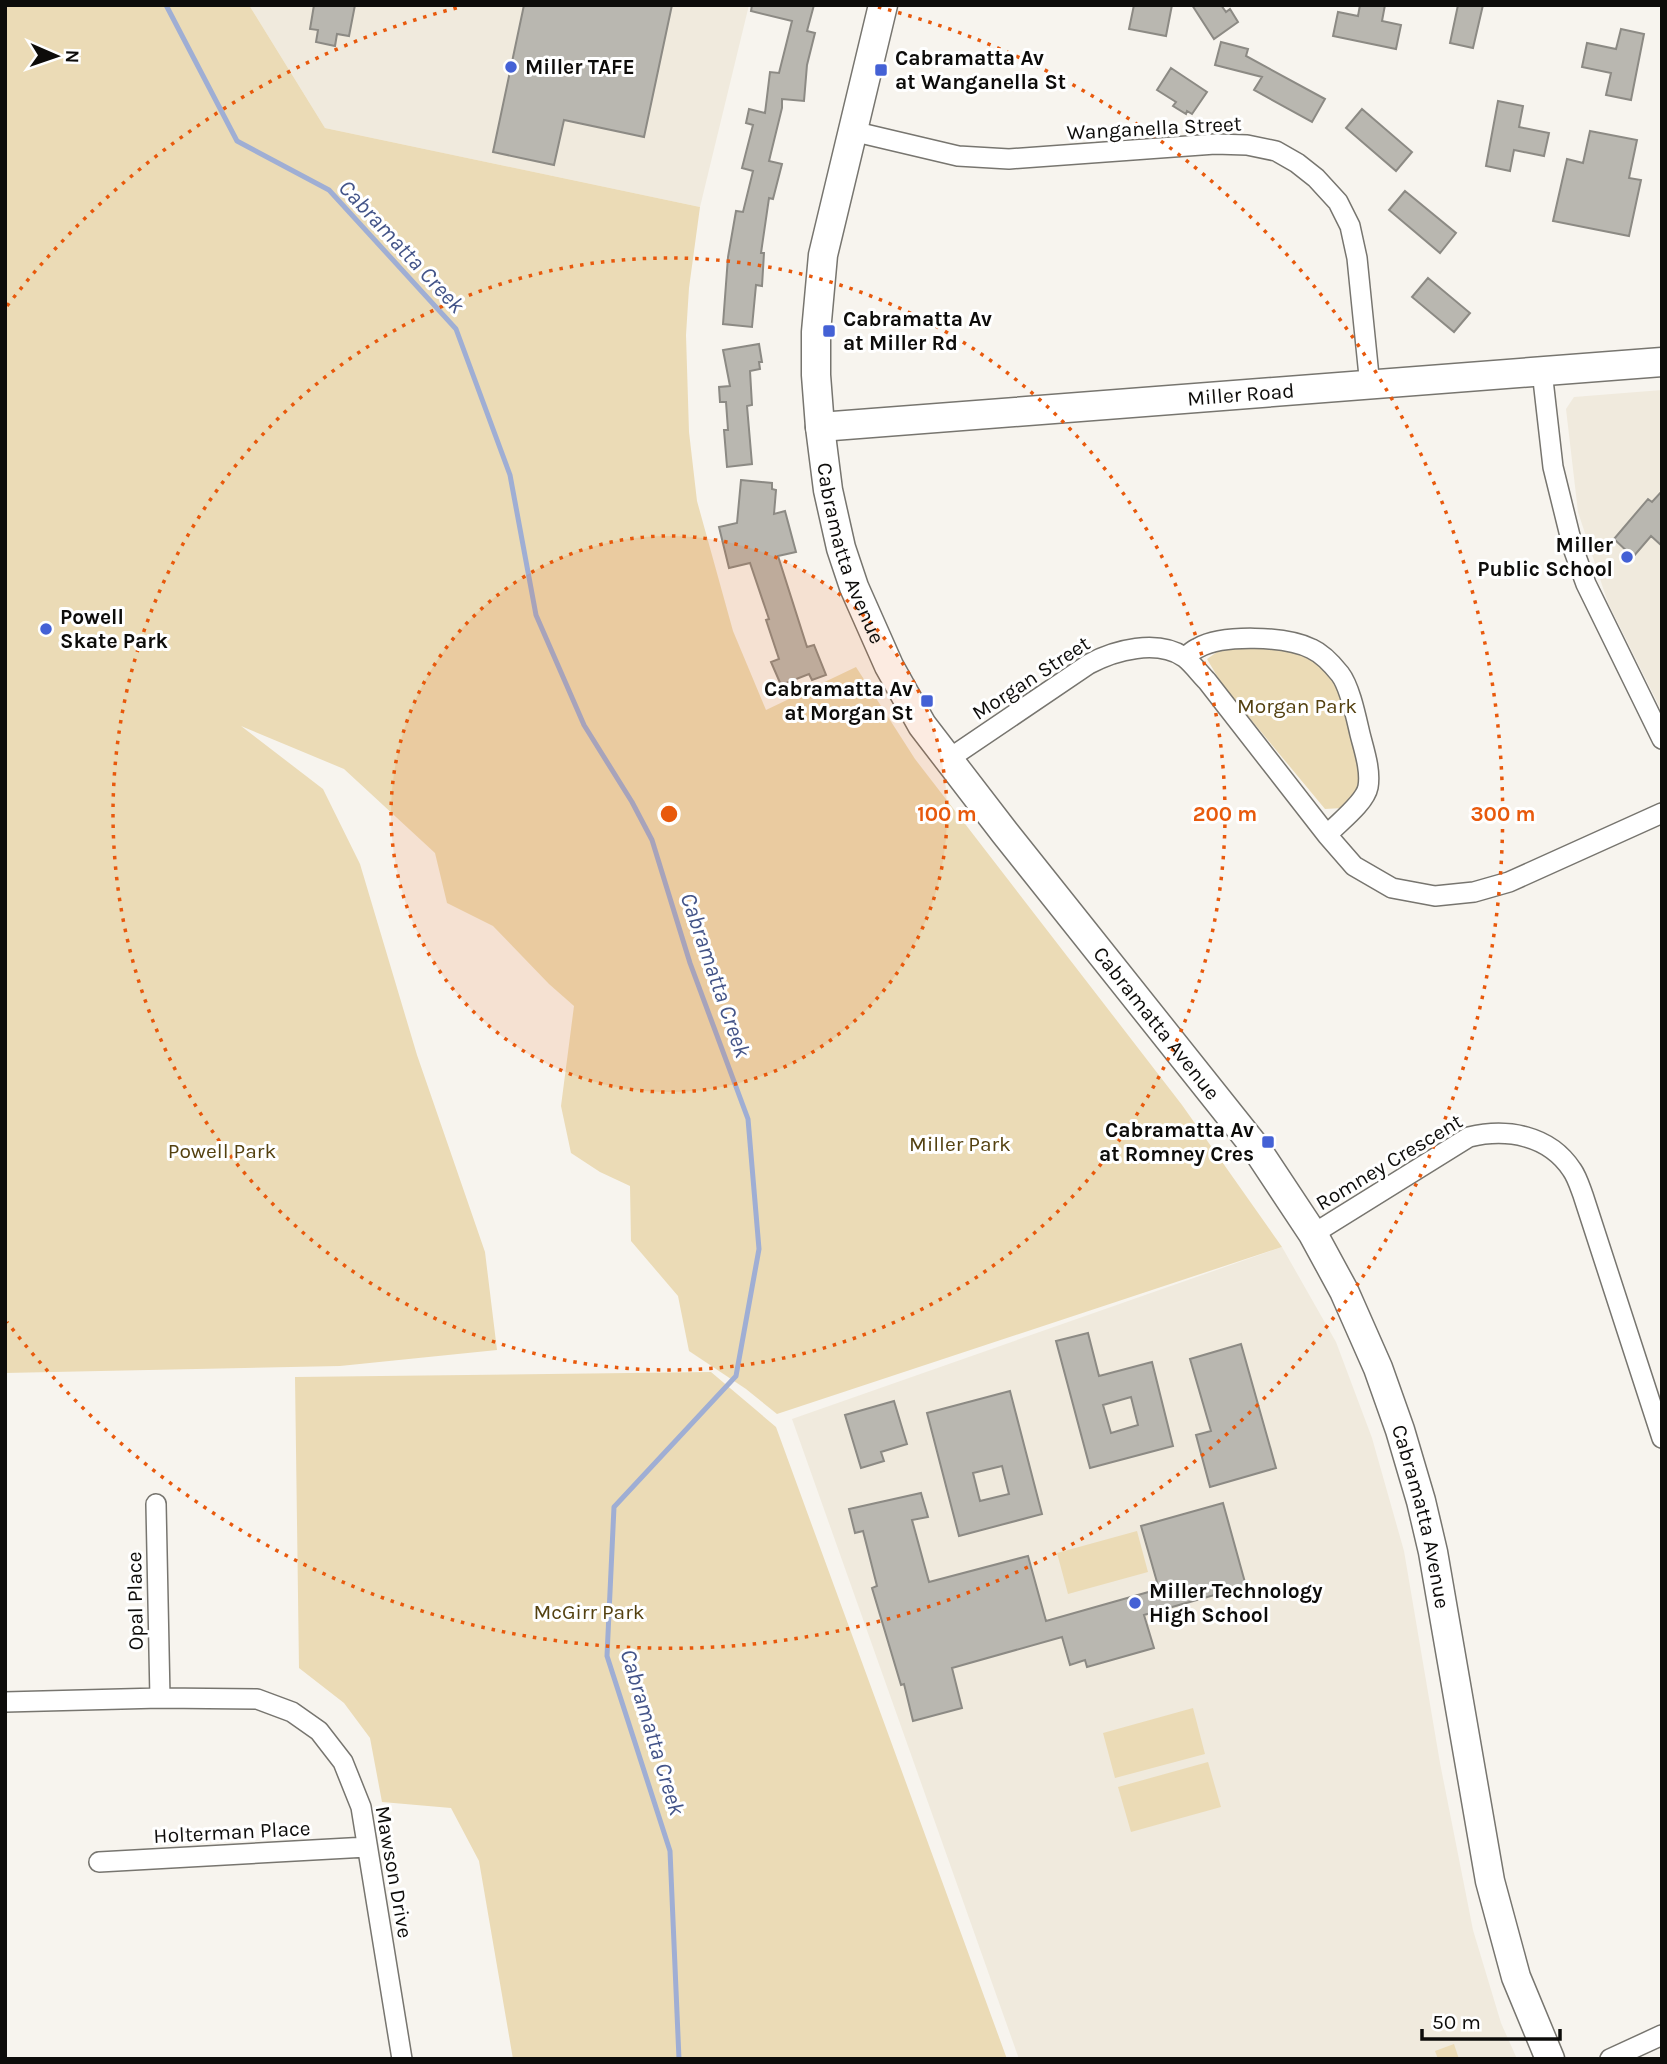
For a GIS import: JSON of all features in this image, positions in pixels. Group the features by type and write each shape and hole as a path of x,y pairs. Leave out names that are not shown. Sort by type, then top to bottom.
{"street":[{"name":"Cabramatta Avenue","path":"883,5 831,219 819,292 816,332 820,427 834,517 854,587 889,666 922,725 1256,1149 1313,1234 1343,1291 1378,1368 1421,1501 1433,1552 1490,1881 1516,1978 1550,2059"},
{"name":"Wanganella Street","path":"852,131 958,156 1009,159 1215,144 1247,145 1276,151 1316,178 1338,202 1350,226 1357,258 1370,386"},
{"name":"Miller Road","path":"820,427 1662,362"},
{"path":"1542,371 1553,467 1573,548 1586,584 1662,739"},
{"path":"1327,835 1358,804 1368,788 1364,750 1342,677 1329,661 1314,650 1289,640 1264,638 1217,641 1198,647 1185,657 1327,835 1354,866 1392,888 1435,896 1474,892 1509,882 1662,813"},
{"name":"Morgan Street","path":"947,760 1105,656 1141,648 1172,652 1185,657"},
{"name":"Romney Crescent","path":"1313,1234 1469,1137 1487,1132 1504,1132 1527,1136 1548,1146 1563,1158 1573,1172 1583,1195 1662,1438"},
{"name":"Opal Place","path":"156,1504 160,1698"},
{"name":"Mawson Drive","path":"5,1702 160,1698 257,1699 292,1712 319,1731 343,1762 361,1807 402,2059"},
{"name":"Holterman Place","path":"99,1862 367,1847"},
{"path":"1610,2059 1662,2035"}],"shaded area":[{"name":"Miller TAFE","path":"249,5 749,5 700,207 325,128"},
{"name":"Miller Public School","path":"1662,390 1662,712 1608,603 1578,512 1566,409 1574,397"},
{"name":"Miller Technology High School","path":"1282,1247 1336,1342 1372,1438 1404,1551 1440,1763 1473,1930 1501,2023 1517,2059 1019,2059 792,1419"}],"green space":[{"path":"5,5 249,5 325,128 700,207 689,288 686,335 689,432 697,501 733,631 766,710 856,667 915,759 1182,1105 1282,1247 777,1414 746,1389 689,1351 678,1296 631,1241 630,1186 600,1172 571,1153 561,1106 574,1006 493,926 447,903 435,853 344,769 241,726 323,789 360,864 417,1055 485,1252 497,1350 340,1366 5,1373"},
{"name":"Morgan Park","path":"1250,645 1292,648 1309,656 1329,673 1339,690 1363,778 1357,794 1343,808 1325,809 1223,686 1207,659 1217,652"},
{"name":"McGirr Park","path":"711,1372 776,1427 1007,2059 513,2059 479,1861 451,1808 382,1802 370,1738 344,1703 299,1668 295,1377"},
{"path":"1137,1531 1148,1572 1068,1594 1057,1553"},
{"path":"1193,1708 1205,1754 1115,1778 1103,1733"},
{"path":"1208,1762 1221,1807 1131,1832 1118,1787"},
{"path":"1454,2044 1459,2059 1438,2059 1435,2051"}],"building":[{"path":"314,5 355,5 349,36 337,34 335,46 316,42 318,30 310,29"},
{"path":"524,5 672,5 644,137 564,120 554,165 493,152"},
{"path":"752,5 814,5 807,31 815,33 807,65 804,101 782,99 769,161 782,164 773,199 769,198 761,253 764,253 762,286 756,285 752,327 723,324 728,257 736,211 743,212 753,171 742,168 753,125 746,123 749,109 765,113 770,72 779,73 792,21 751,11"},
{"path":"1134,5 1172,5 1166,36 1129,29"},
{"path":"1192,5 1221,5 1226,12 1230,9 1238,22 1214,39"},
{"path":"1360,5 1385,5 1382,21 1401,25 1396,49 1333,36 1338,12 1358,16"},
{"path":"1458,5 1483,5 1473,48 1450,43"},
{"path":"1621,29 1644,34 1631,100 1606,95 1611,73 1582,67 1587,43 1616,49"},
{"path":"1221,42 1248,49 1246,56 1325,99 1312,122 1254,90 1262,77 1215,65"},
{"path":"1171,68 1207,92 1192,114 1187,111 1186,114 1173,106 1176,102 1157,90"},
{"path":"1498,101 1523,106 1519,127 1549,133 1544,156 1514,150 1510,171 1486,166"},
{"path":"1362,109 1412,152 1396,171 1346,128"},
{"path":"1590,131 1637,140 1629,178 1641,180 1629,236 1553,221 1567,159 1583,163"},
{"path":"1405,191 1456,233 1440,253 1389,210"},
{"path":"1428,278 1470,313 1454,332 1412,297"},
{"path":"759,344 762,362 759,362 760,369 750,371 752,405 747,406 752,464 727,467 724,430 728,430 726,402 720,402 719,387 730,386 723,350"},
{"path":"741,480 772,483 772,489 776,490 774,514 785,511 796,552 778,556 807,647 814,645 826,675 812,680 809,674 781,685 771,662 779,659 766,620 769,619 750,563 729,568 719,527 737,523"},
{"path":"1662,491 1662,546 1651,536 1633,557 1614,539 1648,499 1652,502"},
{"path":"1088,1333 1099,1376 1152,1362 1173,1446 1090,1468 1056,1341","holes":["1131,1397 1138,1425 1111,1433 1103,1405"]},
{"path":"1241,1344 1276,1468 1210,1487 1196,1435 1211,1431 1190,1359"},
{"path":"1010,1391 1042,1514 959,1536 927,1413","holes":["1002,1466 1009,1494 980,1501 973,1473"]},
{"path":"894,1401 907,1444 881,1452 884,1461 861,1468 845,1415"},
{"path":"921,1493 928,1517 912,1520 929,1582 1028,1556 1046,1621 1159,1589 1141,1526 1223,1503 1246,1586 1144,1615 1154,1648 1087,1667 1085,1660 1070,1665 1062,1637 952,1668 962,1708 913,1721 904,1684 901,1685 872,1588 877,1586 863,1531 855,1533 849,1509"}],"waterway":[{"name":"Cabramatta Creek","path":"166,5 237,141 329,190 456,329 510,475 536,615 584,725 632,802 652,840 690,963 748,1119 759,1249 736,1376 614,1507 607,1656 670,1851 679,2059"}],"place":[{"name":"Miller TAFE","path":"511,67"},
{"name":"Cabramatta Av at Wanganella St","path":"881,70"},
{"name":"Cabramatta Av at Miller Rd","path":"829,331"},
{"name":"Miller Public School","path":"1627,557"},
{"name":"Powell Skate Park","path":"46,629"},
{"name":"Cabramatta Av at Morgan St","path":"927,701"},
{"name":"Cabramatta Av at Romney Cres","path":"1268,1142"},
{"name":"Miller Technology High School","path":"1135,1603"}],"park label":[{"name":"Miller Park","path":"960,1144"},
{"name":"Powell Park","path":"222,1151"}]}
